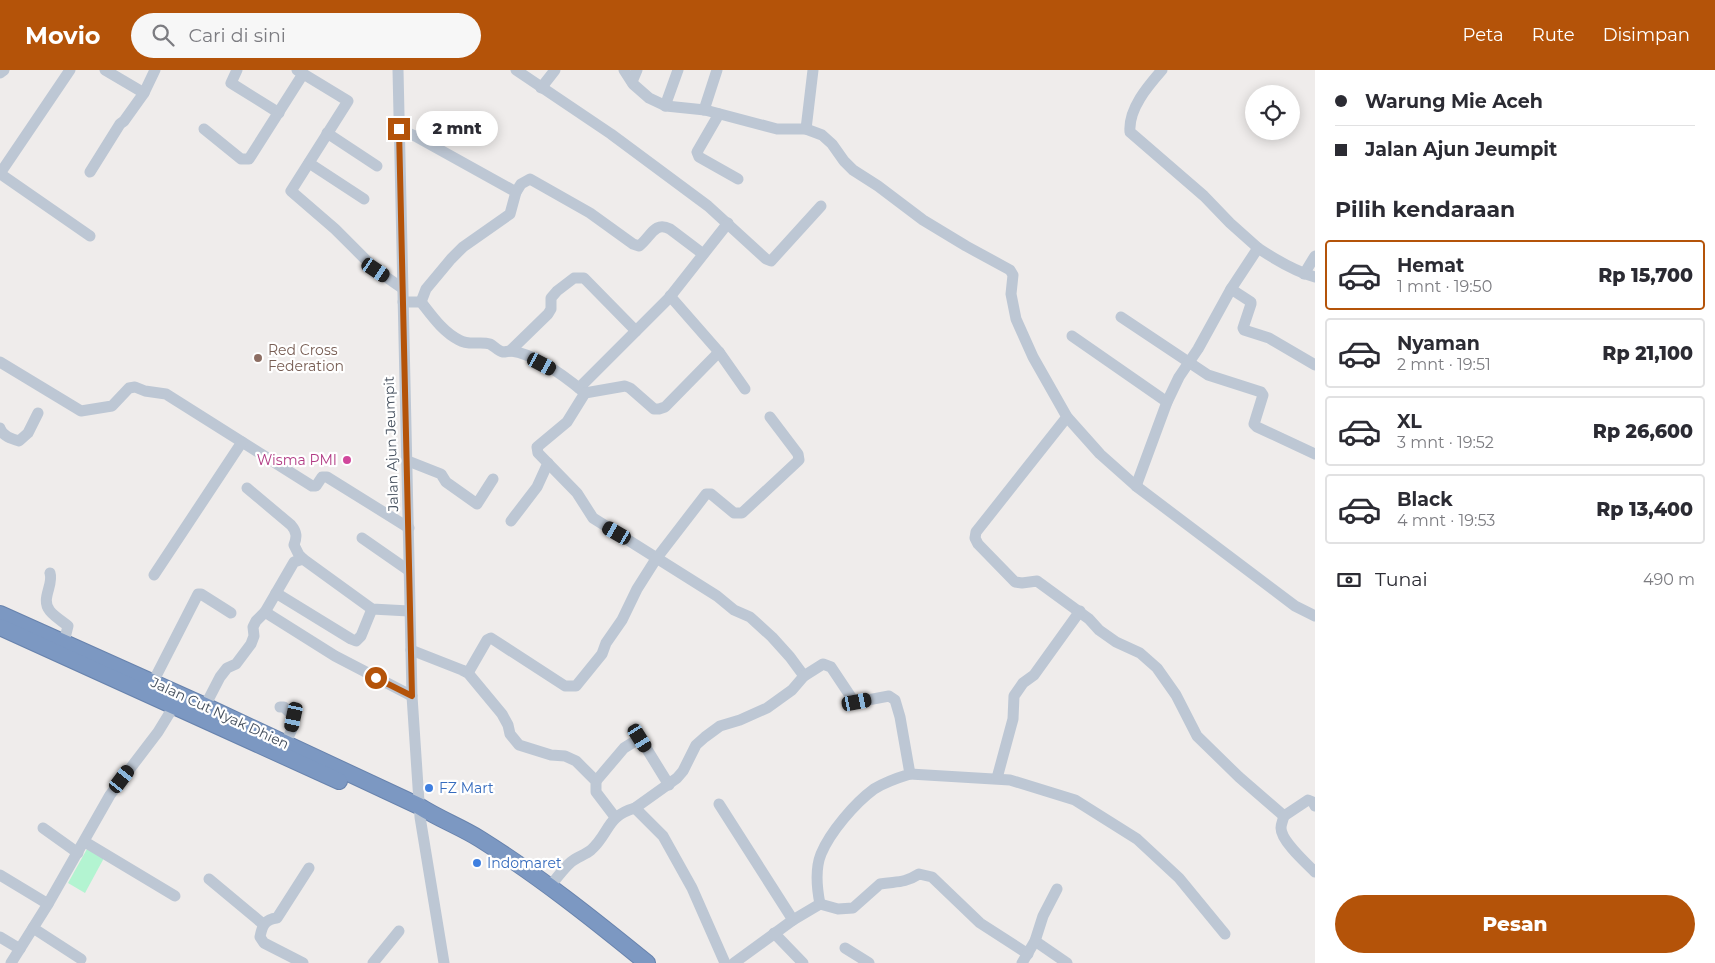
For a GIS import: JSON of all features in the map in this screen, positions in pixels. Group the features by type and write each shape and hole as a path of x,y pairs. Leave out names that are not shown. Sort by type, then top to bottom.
{"highway":[{"name":"Jalan Cut Nyak Dhien","path":"0,614 153,682 177,701 205,706 426,814"},
{"name":"Jalan Cut Nyak Dhien","path":"0,627 177,701 478,837 550,886 647,963"}],"street":[{"path":"0,73 4,70"},
{"path":"70,70 0,172 90,236"},
{"path":"105,70 144,92"},
{"path":"90,172 120,124 144,92 155,70"},
{"path":"237,70 230,83 279,114"},
{"name":"Jalan Ajun Jeumpit","path":"398,70 412,696 444,963"},
{"path":"516,70 611,134 728,223 766,259 771,261 821,206"},
{"path":"541,88 555,70"},
{"path":"624,70 632,82 650,98 665,106 704,110 777,129 806,129 824,137 850,167 923,220 1010,270 1013,276 1011,294 1016,319 1034,358 1067,417 1100,454 1136,486 1295,606 1315,616"},
{"path":"632,82 637,70"},
{"path":"665,106 678,70"},
{"path":"704,110 717,70"},
{"path":"806,129 813,70"},
{"path":"204,129 242,159 246,160 253,156 279,114 300,72 348,101 291,191 335,229 376,270 402,288"},
{"path":"1160,72 1133,111 1129,123 1130,132 1204,196 1258,248 1278,261 1309,276 1315,256"},
{"path":"719,114 697,152 700,157 738,179"},
{"path":"399,129 516,192"},
{"path":"327,133 377,166"},
{"path":"308,162 364,198"},
{"path":"421,302 426,289 463,247 510,214 516,192 521,184 530,179 590,213 633,244 639,246 657,227 664,226 703,254"},
{"path":"728,223 670,296 636,330 582,391 567,422 537,447 538,453 577,493 593,518 717,596 734,610 750,617 772,637 804,676"},
{"path":"1136,486 1166,402 1231,289 1258,248"},
{"path":"510,351 548,314 551,309 551,298 557,291 574,278 584,278 636,330"},
{"path":"1231,289 1251,302 1244,330 1269,338 1315,365"},
{"path":"670,296 719,352 745,388"},
{"path":"403,302 421,302"},
{"path":"421,302 440,325 465,343 484,343 492,345 503,352 510,351 529,357 546,366 582,391 625,386 630,388 654,409 665,406 719,352"},
{"path":"1121,317 1208,376 1261,392 1263,395 1254,424 1315,454"},
{"path":"1072,336 1166,402"},
{"path":"0,362 81,411 112,406 129,388 135,387 145,391 166,394 312,486 316,486 322,478 327,477 408,528"},
{"path":"0,428 11,439 19,441 28,433 38,413"},
{"path":"468,673 487,640 491,638 566,686 576,686 602,654 606,643 622,620 637,590 656,559 706,494 711,494 734,513 742,513 799,460 798,454 770,417"},
{"path":"1067,417 976,532 975,538 978,544 1016,582 1037,581 1080,611 1099,630 1116,642 1140,653 1157,668 1176,695 1197,736 1239,777 1284,816"},
{"path":"154,575 242,442"},
{"path":"408,461 441,474 446,482 477,504 493,479"},
{"path":"510,521 537,487 548,463"},
{"path":"247,488 292,525 296,531 297,538 294,545 303,559 372,610 409,611"},
{"path":"362,538 408,570"},
{"path":"205,706 227,668 236,664 251,644 254,636 253,627 256,621 265,612 294,562 303,559"},
{"path":"50,573 52,578 46,596 48,609 68,626 64,642"},
{"path":"276,592 351,639 356,640 361,636 372,610"},
{"path":"153,682 198,594 202,594 231,613"},
{"path":"997,778 1012,719 1014,696 1023,683 1034,675 1080,611"},
{"path":"265,612 334,656 412,696"},
{"path":"411,650 468,673 502,714 510,734 519,745 551,755 565,756 576,761 596,780"},
{"path":"550,886 572,861 590,851 615,817 622,812 635,808 669,785 684,771 696,745 704,737 720,726 740,720 767,708 792,690 804,676 823,664 831,667 853,700 857,702 889,696 895,700 900,717 910,774"},
{"path":"11,963 85,842 110,795 158,732 177,701"},
{"path":"280,707 284,707 294,717 292,729 285,744"},
{"path":"615,817 596,792 596,780 637,733 669,785"},
{"path":"820,904 818,867 821,854 832,834 854,808 874,790 892,780 910,774 997,778 1043,789 1076,800 1137,839 1179,878 1225,934"},
{"path":"1315,806 1314,802 1308,800 1284,816 1281,826 1282,834 1293,849 1315,872"},
{"path":"719,804 793,920"},
{"path":"635,808 663,836 692,888 725,963"},
{"path":"43,828 78,853"},
{"path":"85,842 175,896"},
{"path":"302,963 264,943 260,937 263,924 270,918 277,918 309,868"},
{"path":"734,963 774,933 820,904 838,909 853,908 880,884 899,883 910,880 919,874 932,877 980,923 1025,958 1035,942 1043,916 1057,889"},
{"path":"0,875 48,904"},
{"path":"209,879 263,924"},
{"path":"33,928 82,961"},
{"path":"373,963 398,931"},
{"path":"774,933 803,963"},
{"path":"0,937 20,949"},
{"path":"1035,942 1067,963"},
{"path":"845,948 869,963"}],"green space":[{"path":"87,849 104,858 85,893 68,883"}],"place":[{"name":"Red Cross Federation","path":"258,358"},
{"name":"Wisma PMI","path":"347,460"},
{"name":"FZ Mart","path":"429,788"},
{"name":"Indomaret","path":"477,863"}],"route":[{"path":"376,678 412,696 399,129"}]}
